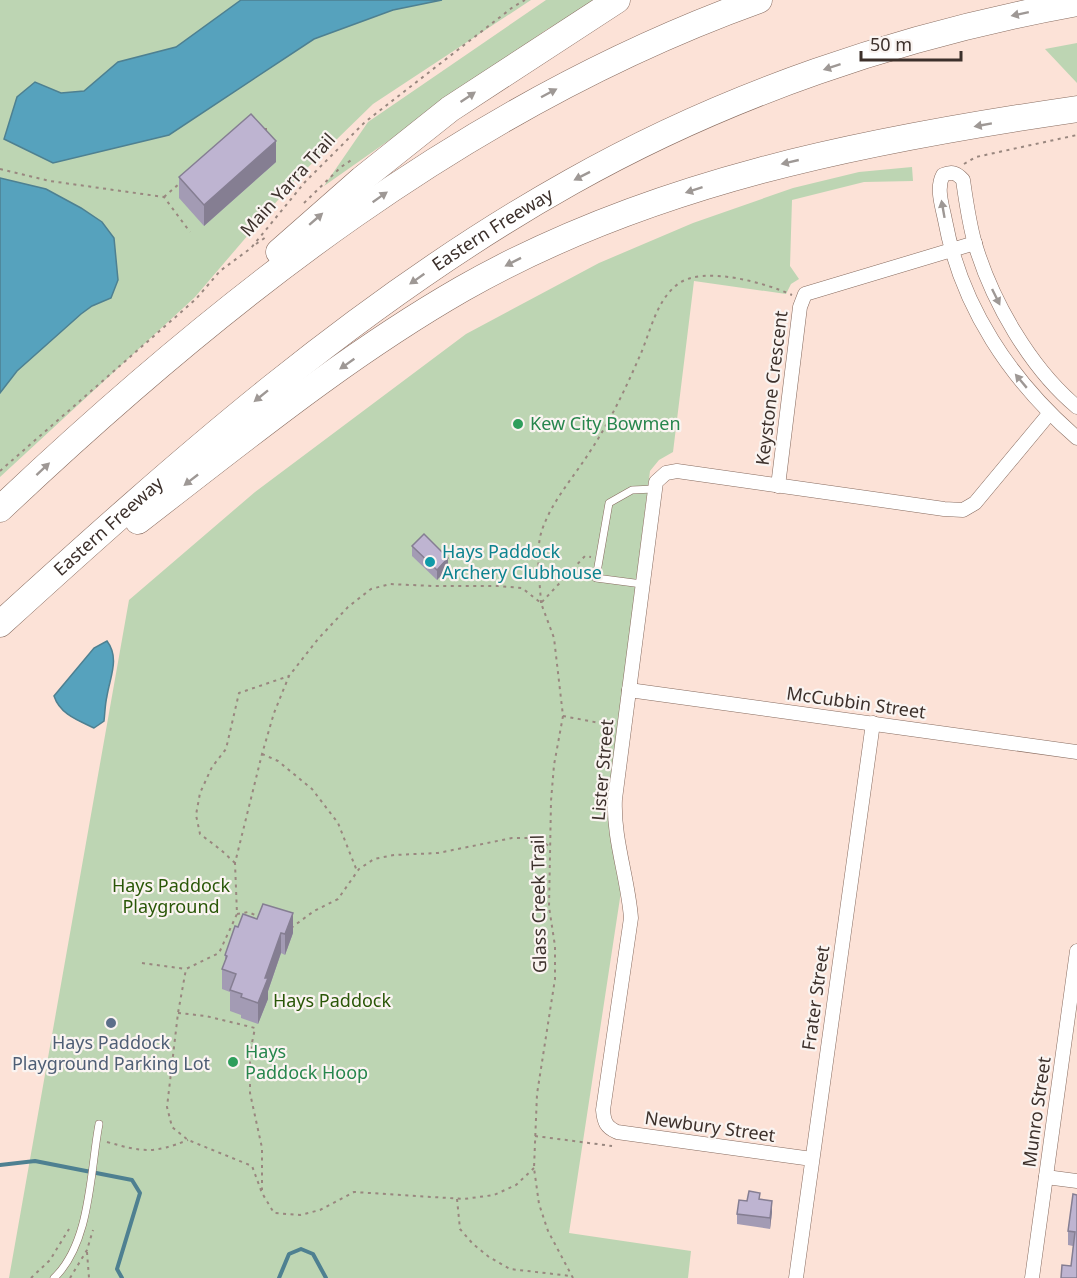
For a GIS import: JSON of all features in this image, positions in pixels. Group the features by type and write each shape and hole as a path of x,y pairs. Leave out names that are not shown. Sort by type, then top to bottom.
{"highway":[{"path":"183,346 288,243 362,179 450,109 617,0"},
{"path":"0,509 77,438 183,346 251,291 391,189 534,101 597,68 708,18 759,0"},
{"name":"Eastern Freeway","path":"0,626 171,471 308,359 432,268 572,181 697,119 818,71 944,32 1077,3"},
{"path":"0,626 328,377 423,312 512,262 607,220 750,172 843,151 1077,109"}],"street":[{"path":"1077,406 1052,382 1010,324 987,278 975,243 963,180 950,172 943,175 940,185 952,251 968,294 992,342 1018,378 1049,414 1077,438"},
{"name":"Keystone Crescent","path":"778,486 801,299 809,292 975,243"},
{"name":"Keystone Crescent","path":"654,489 660,477 677,471 963,510 975,503 1049,414"},
{"name":"Lister Street","path":"605,1125 603,1110 631,918 629,894 615,822 615,799 654,489"},
{"name":"McCubbin Street","path":"629,690 1077,752"},
{"name":"Frater Street","path":"796,1278 873,723"},
{"name":"Munro Street","path":"1032,1278 1077,953"},
{"name":"Newbury Street","path":"605,1125 617,1132 812,1159"},
{"path":"1046,1177 1077,1181"}],"lane":[{"path":"642,584 596,578 609,503 632,490 654,489"},
{"path":"54,1278 70,1258 83,1223 99,1124"}],"path":[{"name":"Main Yarra Trail","path":"0,471 196,299 220,271 251,248 305,182 364,122 525,0"},
{"path":"260,130 271,129"},
{"path":"950,172 976,156 1077,135"},
{"path":"0,169 50,182 164,197 190,232"},
{"path":"164,197 182,182"},
{"name":"Glass Creek Trail","path":"572,1277 548,1231 539,1204 534,1168 537,1094 555,980 555,946 549,907 550,847 555,765 563,716 554,638 541,603 538,565 541,532 554,502 590,452 622,398 662,300 679,284 703,277 728,277 759,283 801,299"},
{"path":"142,963 186,969 219,953 237,914 235,863 261,754 274,713 289,676 318,639 348,607 371,589 390,584 522,588 541,603 585,556 600,558"},
{"path":"235,863 200,834 196,815 200,793 212,767 226,749 239,693 289,676"},
{"path":"563,716 624,727"},
{"path":"261,754 278,761 312,789 338,823 357,871"},
{"path":"290,929 314,911 338,899 357,871 374,859 394,855 438,853 512,838 530,838 542,841 550,847"},
{"path":"237,914 248,912 269,921"},
{"path":"186,969 178,1013 167,1107 172,1127 188,1140 252,1167 262,1193 274,1213 300,1215 320,1210 354,1192 457,1198 494,1196 516,1185 534,1168"},
{"path":"178,1013 206,1016 255,1028 250,1053 250,1093 262,1148 262,1193"},
{"path":"534,1136 617,1146"},
{"path":"96,1139 136,1150 162,1150 188,1140"},
{"path":"457,1198 460,1229 489,1257 510,1269 572,1277"},
{"path":"31,1278 50,1260 63,1242 74,1220 83,1223"},
{"path":"87,1250 89,1278"}],"green space":[{"path":"0,0 531,0 373,104 296,179 195,297 0,477"},
{"path":"546,0 598,0 546,30 324,186 368,122"},
{"path":"1077,43 1077,83 1045,49"},
{"name":"Hays Paddock","path":"912,167 913,181 864,182 792,200 790,266 799,279 791,284 786,294 694,281 673,452 659,460 650,471 607,814 622,885 569,1233 691,1251 688,1278 9,1278 129,600 255,492 466,334 599,263 693,223 793,188 859,172"}],"water":[{"path":"241,0 442,0 393,10 314,39 169,135 53,163 4,139 17,97 35,82 61,93 84,91 118,62 176,47"},
{"path":"0,178 46,189 102,222 114,238 118,280 111,298 92,306 81,314 17,371 0,393"},
{"path":"107,641 113,654 113,668 104,721 94,728 65,712 54,696 94,648"}],"building":[{"path":"251,114 276,141 204,205 179,177"},
{"path":"424,534 448,558 437,570 412,546"},
{"path":"263,904 293,913 285,934 281,933 258,1003 230,990 236,974 222,969 235,926 238,927 243,914 257,919"},
{"path":"749,1191 760,1193 759,1199 772,1201 770,1218 737,1214 739,1200 747,1201"},
{"path":"1073,1194 1077,1195 1077,1278 1061,1278 1062,1265 1071,1266 1075,1232 1068,1231"}],"waterway":[{"path":"0,1165 35,1161 132,1180 140,1193 117,1269 122,1278"},
{"path":"279,1278 289,1254 301,1249 313,1254 326,1278"}],"place":[{"name":"Kew City Bowmen","path":"518,424"},
{"name":"Hays Paddock Archery Clubhouse","path":"430,562"},
{"name":"Hays Paddock Playground Parking Lot","path":"111,1023"},
{"name":"Hays Paddock Hoop","path":"233,1062"}],"park label":[{"name":"Hays Paddock Playground","path":"171,896"}]}
